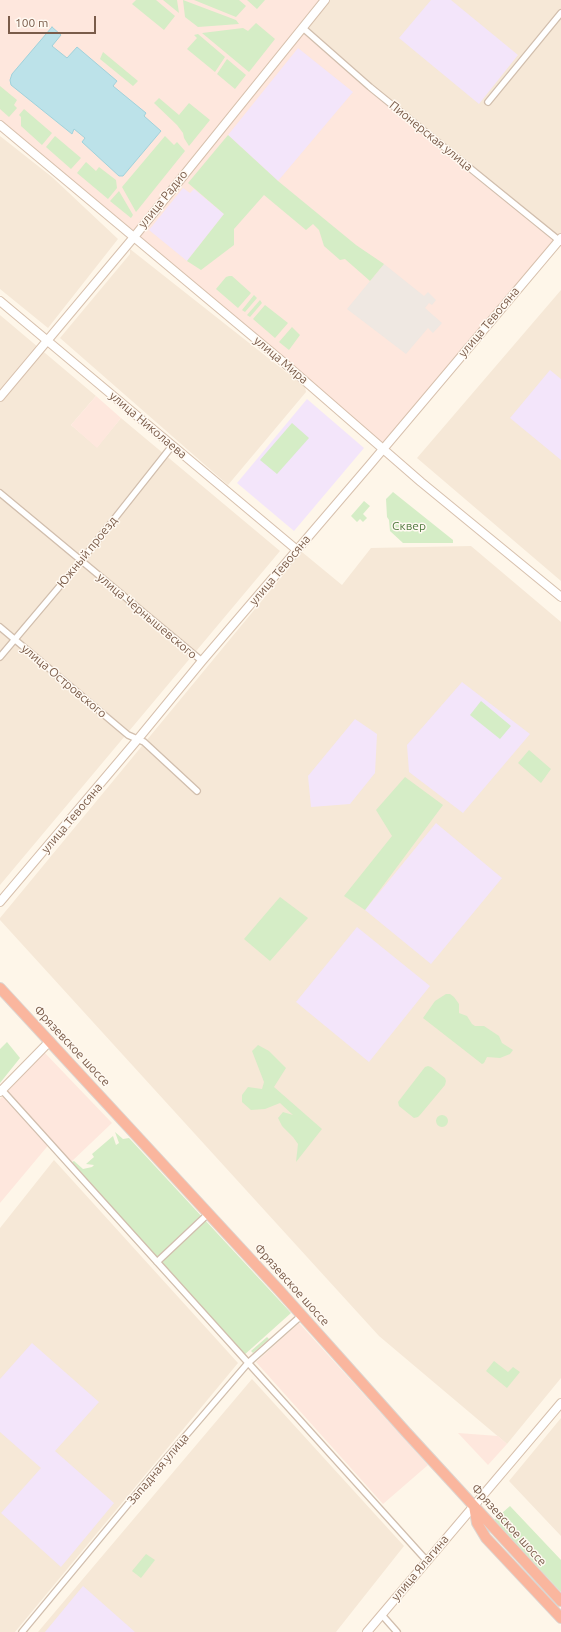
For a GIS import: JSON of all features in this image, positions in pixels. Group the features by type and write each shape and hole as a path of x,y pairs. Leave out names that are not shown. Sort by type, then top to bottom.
{"highway":[{"name":"Фрязевское шоссе","path":"0,988 209,1213 561,1601"},
{"path":"474,1506 478,1523 486,1538 561,1618"}],"main road":[{"name":"улица Радио","path":"0,397 134,237 325,0"},
{"name":"улица Мира","path":"0,125 561,597"},
{"name":"улица Тевосяна","path":"0,902 202,661 384,449 560,240"},
{"name":"улица Николаева","path":"0,301 297,550"},
{"path":"1,1091 50,1041"},
{"name":"улица Ялагина","path":"367,1632 561,1403"}],"street":[{"path":"488,102 561,13"},
{"name":"Пионерская улица","path":"303,28 370,87 560,240"},
{"name":"Южный проезд","path":"0,657 81,561 172,446"},
{"name":"улица Чернышевского","path":"0,493 202,661"},
{"name":"улица Островского","path":"0,627 128,736 138,739"},
{"path":"138,739 159,755 197,791"},
{"path":"1,1091 427,1561"},
{"path":"157,1262 209,1213"},
{"name":"Западная улица","path":"22,1632 158,1468 248,1363 302,1315"},
{"path":"382,1615 397,1632"}],"shaded area":[{"path":"0,0 325,0 303,28 559,240 383,449 0,125"},
{"path":"325,0 561,0 561,238 559,240 303,28"},
{"path":"431,0 451,0 518,55 479,104 399,38"},
{"path":"298,48 353,92 278,181 228,135"},
{"path":"0,136 52,177 118,239 48,328 0,289"},
{"path":"183,188 190,193 194,189 224,214 187,261 149,230"},
{"path":"130,249 305,387 306,392 228,485 60,338 130,254"},
{"path":"384,264 424,296 428,292 436,300 432,305 429,303 425,308 442,323 433,333 428,328 406,354 347,309"},
{"path":"561,290 561,581 417,458"},
{"path":"0,315 96,396 71,425 97,447 121,418 280,551 0,885"},
{"path":"550,370 561,379 561,460 510,418"},
{"path":"96,396 121,418 97,448 71,425"},
{"path":"307,399 364,448 294,531 237,483"},
{"path":"471,546 561,622 561,1378 507,1444 379,1336 0,920 0,918 302,552 342,585 371,548"},
{"path":"462,682 530,734 463,813 409,772 407,745"},
{"path":"355,719 377,734 375,773 350,804 311,807 308,776"},
{"path":"436,823 502,878 431,964 365,910"},
{"path":"357,927 430,986 369,1062 296,1002"},
{"path":"44,1052 112,1123 70,1163 51,1142 0,1203 0,1099"},
{"path":"54,1160 238,1363 15,1632 0,1632 0,1228"},
{"path":"299,1323 428,1465 383,1504 256,1362"},
{"path":"32,1343 99,1402 55,1451 114,1503 61,1567 1,1513 41,1468 0,1432 0,1379"},
{"path":"252,1379 404,1546 336,1632 38,1632"},
{"path":"561,1418 561,1536 509,1481"},
{"path":"458,1433 498,1436 507,1444 488,1465"},
{"path":"83,1586 135,1632 45,1632"}],"green space":[{"path":"136,0 156,0 175,16 164,30 132,4"},
{"path":"163,0 177,0 179,13"},
{"path":"183,0 236,20 239,24 198,27 185,17"},
{"path":"194,0 239,0 246,6 236,17"},
{"path":"247,0 265,0 257,9"},
{"path":"256,23 275,39 249,72 202,33 243,28 248,31"},
{"path":"198,34 225,57 215,72 187,49 197,38 194,35"},
{"path":"103,52 138,81 133,86 100,59"},
{"path":"227,59 246,75 235,89 217,74"},
{"path":"0,86 17,100 14,105 17,108 9,117 0,109"},
{"path":"159,98 179,115 189,103 210,120 189,146 183,133 177,125 154,103"},
{"path":"24,109 52,133 42,145 21,126 21,117 19,115"},
{"path":"228,135 278,181 356,245 384,264 370,281 345,259 340,260 324,246 319,230 313,224 306,230 264,195 234,229 234,245 201,270 187,261 224,214 188,183"},
{"path":"55,136 81,158 71,169 46,147"},
{"path":"165,136 174,145 177,142 185,151 136,212 122,187"},
{"path":"86,162 96,171 99,167 116,180 117,188 108,199 77,173"},
{"path":"119,191 133,215 131,218 110,201"},
{"path":"232,276 251,293 238,308 216,289 226,277"},
{"path":"254,295 257,298 245,312 242,310"},
{"path":"260,300 262,303 250,317 247,315"},
{"path":"265,305 288,323 275,338 253,319"},
{"path":"292,327 300,335 289,350 279,342"},
{"path":"292,423 309,438 277,474 260,460"},
{"name":"Сквер","path":"393,492 453,540 453,543 403,543 390,531 389,520 387,517 386,499"},
{"path":"364,501 370,506 363,514 367,518 363,522 360,519 357,522 351,516"},
{"path":"481,701 511,726 500,739 470,715"},
{"path":"529,750 551,769 541,783 518,763"},
{"path":"405,777 443,805 365,910 344,896 392,836 376,810"},
{"path":"280,897 308,918 270,961 244,939"},
{"path":"446,994 450,994 454,997 459,1004 459,1013 467,1016 472,1024 475,1026 484,1026 499,1036 502,1043 513,1050 510,1054 500,1058 487,1057 482,1064 423,1018 435,1001"},
{"path":"7,1042 20,1058 0,1083 0,1049"},
{"path":"258,1045 269,1051 286,1068 274,1087 322,1129 296,1162 298,1144 282,1126 278,1118 283,1112 293,1115 280,1103 265,1109 251,1110 242,1102 242,1095 248,1087 262,1089 264,1082 252,1051"},
{"path":"428,1066 445,1078 445,1085 420,1115 414,1118 399,1106 398,1102 425,1067"},
{"path":"440,1115 444,1115 448,1121 444,1127 440,1127 436,1123 436,1119"},
{"path":"115,1132 123,1139 129,1138 291,1313 243,1356 72,1162 74,1161 83,1169 92,1167 94,1165 86,1164 94,1157 92,1154 113,1136 116,1145 119,1143"},
{"path":"267,1337 269,1339 253,1353 251,1351"},
{"path":"494,1361 508,1372 513,1367 520,1372 507,1388 486,1371"},
{"path":"510,1506 561,1560 561,1592 494,1520"},
{"path":"146,1554 155,1560 141,1578 132,1571"}],"water":[{"path":"52,27 61,35 52,46 67,58 77,47 117,81 113,86 146,113 144,116 161,131 123,176 119,176 82,142 85,138 74,129 72,134 11,85 10,80 12,74"}]}
